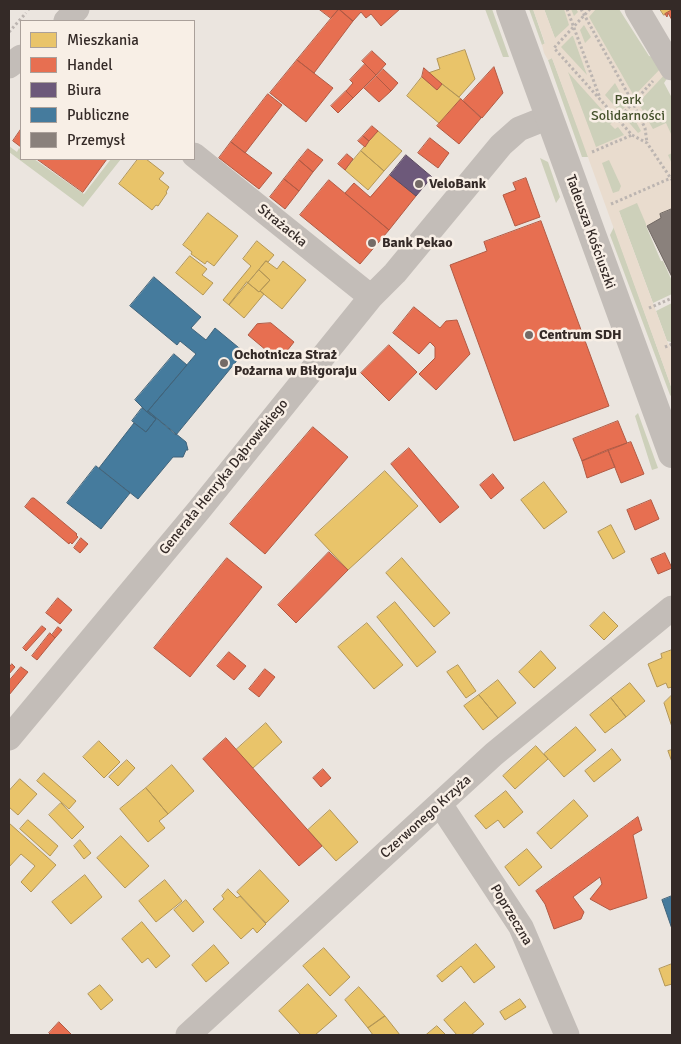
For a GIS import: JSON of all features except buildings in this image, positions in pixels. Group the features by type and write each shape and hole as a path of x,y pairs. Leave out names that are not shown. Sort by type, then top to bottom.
{"street":[{"path":"67,20 77,9"},
{"name":"Tadeusza Kościuszki","path":"510,9 549,118 667,424 672,454"},
{"path":"637,9 671,65"},
{"path":"9,66 20,58"},
{"name":"Generała Henryka Dąbrowskiego","path":"9,738 199,510 370,297 395,273 501,145 518,129 549,118"},
{"name":"Strażacka","path":"195,156 370,297"},
{"name":"Czerwonego Krzyża","path":"188,1035 494,754 672,608"},
{"name":"Poprzeczna","path":"440,804 521,927 567,1035"}],"path":[{"path":"567,9 601,101"},
{"path":"581,9 633,103 645,128 647,143"},
{"path":"590,9 554,48 632,134 647,143 672,179 611,204"},
{"path":"9,32 26,13"},
{"path":"618,119 671,65"},
{"path":"592,152 632,134"},
{"path":"649,308 672,298"},
{"path":"665,347 672,344"}],"green space":[{"path":"485,9 492,9 509,57 503,57"},
{"path":"529,9 533,9 545,44 542,45"},
{"name":"Park Solidarności","path":"544,9 619,9 649,56 660,58 670,74 664,83 672,98 672,210 660,214 661,218 646,226 672,281 672,294 653,303"},
{"path":"552,58 589,157 582,157 548,60"},
{"path":"9,146 17,152 19,148 20,160 35,160 84,194 110,160 120,160 83,207 9,152"},
{"path":"540,158 548,162 560,197 556,203"},
{"path":"614,227 672,389 672,397 610,235"},
{"path":"672,303 671,342 667,341 656,311"},
{"path":"638,413 658,468 652,470 635,416"}],"shaded area":[{"path":"533,9 544,9 555,38 569,25 564,9 571,9 574,16 578,12 576,9 596,9 589,17 634,96 664,65 668,71 638,103 643,111 645,109 649,115 646,117 653,129 666,123 672,136 672,153 668,155 672,164 672,210 660,214 661,218 646,226 637,203 619,211 672,351 672,389 552,58 548,60 544,53 542,45 545,43","holes":["584,25 591,37 585,43 580,30","572,36 573,36 587,75 561,47","568,72 613,122 610,124 615,129 618,127 624,135 596,147","615,83 627,105 620,112 605,95","630,111 641,131 638,133 625,118","609,160 621,186 619,191 613,193 602,163"]}],"place":[{"name":"VeloBank","path":"419,184"},
{"name":"Bank Pekao","path":"372,243"},
{"name":"Centrum SDH","path":"529,335"},
{"name":"Ochotnicza Straż Pożarna w Biłgoraju","path":"224,363"}]}
